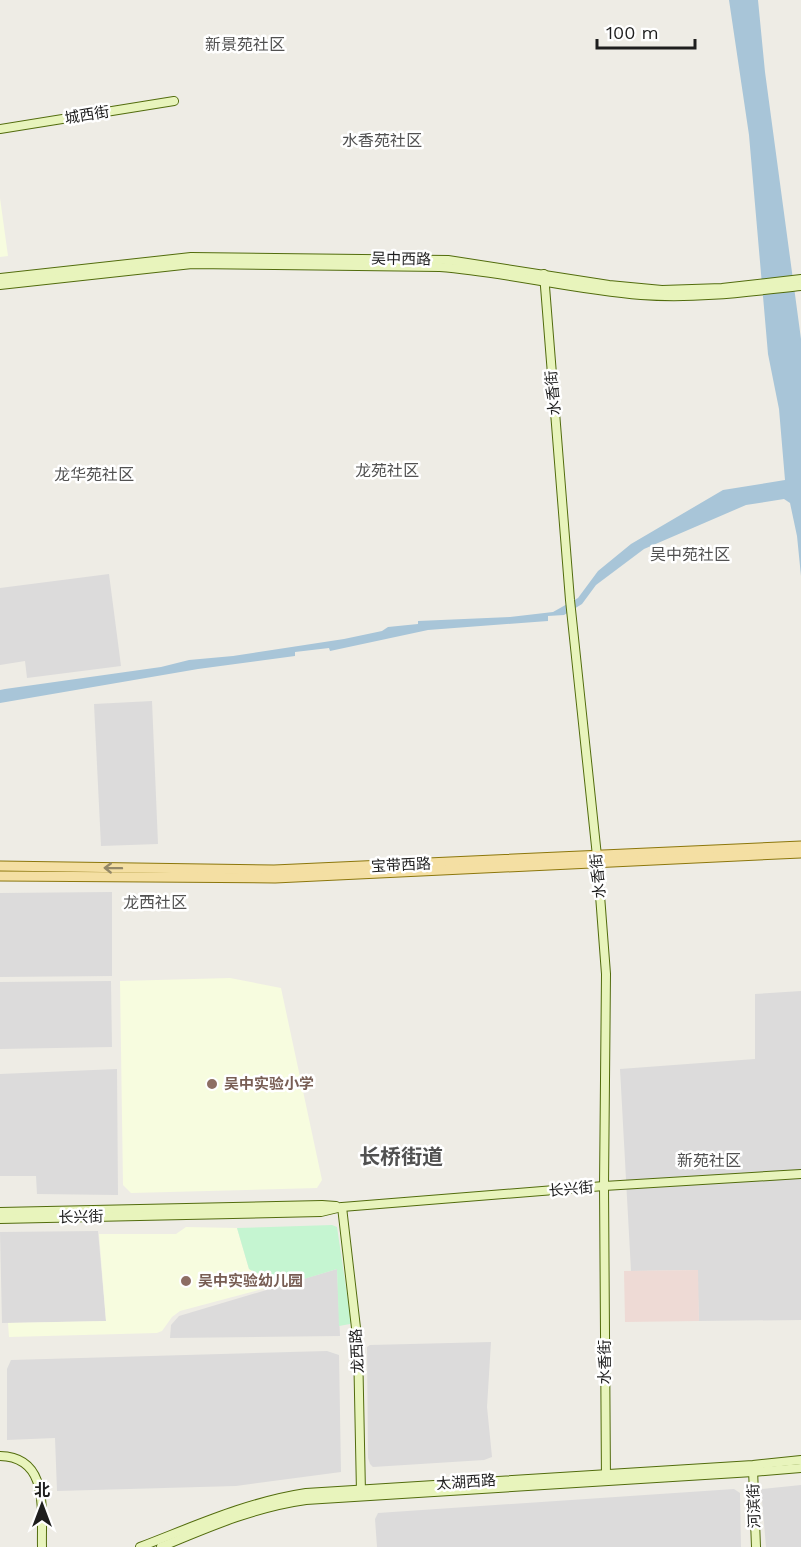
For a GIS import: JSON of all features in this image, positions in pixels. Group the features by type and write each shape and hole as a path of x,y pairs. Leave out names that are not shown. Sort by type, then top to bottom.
{"main road":[{"name":"宝带西路","path":"0,876 275,878 801,846"},
{"name":"宝带西路","path":"0,866 274,870 801,853"}],"street":[{"name":"城西街","path":"0,129 174,101"},
{"name":"吴中西路","path":"0,278 191,257 433,260 465,262 544,278"},
{"name":"吴中西路","path":"0,285 192,264 440,267 662,290 757,288 799,283"},
{"name":"水香街","path":"544,278 571,612 597,860 606,974 605,1477"},
{"name":"长兴街","path":"0,1212 310,1205 342,1207 604,1186 801,1174"},
{"name":"长兴街","path":"0,1219 321,1212 342,1207"},
{"name":"龙西路","path":"342,1207 358,1345 361,1493"},
{"path":"1,1456 22,1461 32,1470 37,1479 41,1497 42,1547"},
{"name":"太湖西路","path":"753,1469 801,1460"},
{"name":"太湖西路","path":"161,1547 217,1524 267,1508 361,1493 605,1477 801,1468"},
{"name":"河滨街","path":"753,1469 756,1547"},
{"name":"太湖西路","path":"141,1547 214,1517 265,1501 306,1493 361,1493"}],"shaded area":[{"path":"0,198 8,256 0,257"},
{"path":"109,574 121,666 27,678 25,661 0,665 0,588"},
{"path":"152,701 158,844 101,846 94,704"},
{"path":"112,892 112,976 0,977 0,893"},
{"name":"吴中实验小学","path":"230,978 281,988 322,1180 317,1188 131,1193 123,1185 120,981"},
{"path":"111,981 112,1047 0,1049 0,982"},
{"path":"801,991 801,1320 699,1321 697,1270 631,1271 620,1069 755,1059 755,994"},
{"path":"117,1069 118,1195 37,1194 36,1176 0,1176 0,1074"},
{"name":"吴中实验幼儿园","path":"186,1227 237,1228 249,1269 256,1273 267,1274 270,1287 180,1311 172,1317 162,1331 157,1333 9,1337 8,1323 106,1321 99,1234 176,1234"},
{"path":"98,1231 106,1321 2,1323 0,1232"},
{"path":"337,1269 340,1336 170,1338 171,1325 179,1316"},
{"path":"698,1270 699,1321 625,1322 624,1271"},
{"path":"491,1342 487,1407 492,1457 484,1460 373,1467 368,1458 367,1347 370,1345"},
{"path":"327,1351 339,1355 341,1472 236,1486 57,1491 55,1438 7,1440 7,1369 11,1360"},
{"path":"801,1485 801,1547 766,1547 761,1489"},
{"path":"734,1489 740,1493 741,1547 377,1547 375,1519 378,1513"}],"green space":[{"path":"332,1225 337,1227 351,1321 350,1324 339,1326 337,1269 271,1289 267,1275 249,1269 237,1228"}],"water":[{"path":"729,0 758,0 765,72 801,339 801,576 797,536 790,503 784,499 746,505 644,549 596,585 582,604 564,615 548,616 548,621 428,630 330,651 329,648 295,652 295,656 198,669 0,703 0,690 5,689 161,667 189,660 233,656 344,639 382,631 388,627 418,624 418,621 510,617 553,612 578,598 598,571 631,544 723,490 785,480 779,409 768,354 749,135"}],"place":[{"name":"吴中实验小学","path":"212,1084"},
{"name":"吴中实验幼儿园","path":"186,1281"}],"district":[{"name":"新景苑社区","path":"245,44"},
{"name":"水香苑社区","path":"382,140"},
{"name":"龙苑社区","path":"387,470"},
{"name":"龙华苑社区","path":"94,474"},
{"name":"吴中苑社区","path":"690,554"},
{"name":"龙西社区","path":"155,902"},
{"name":"长桥街道","path":"401,1157"},
{"name":"新苑社区","path":"709,1160"}]}
